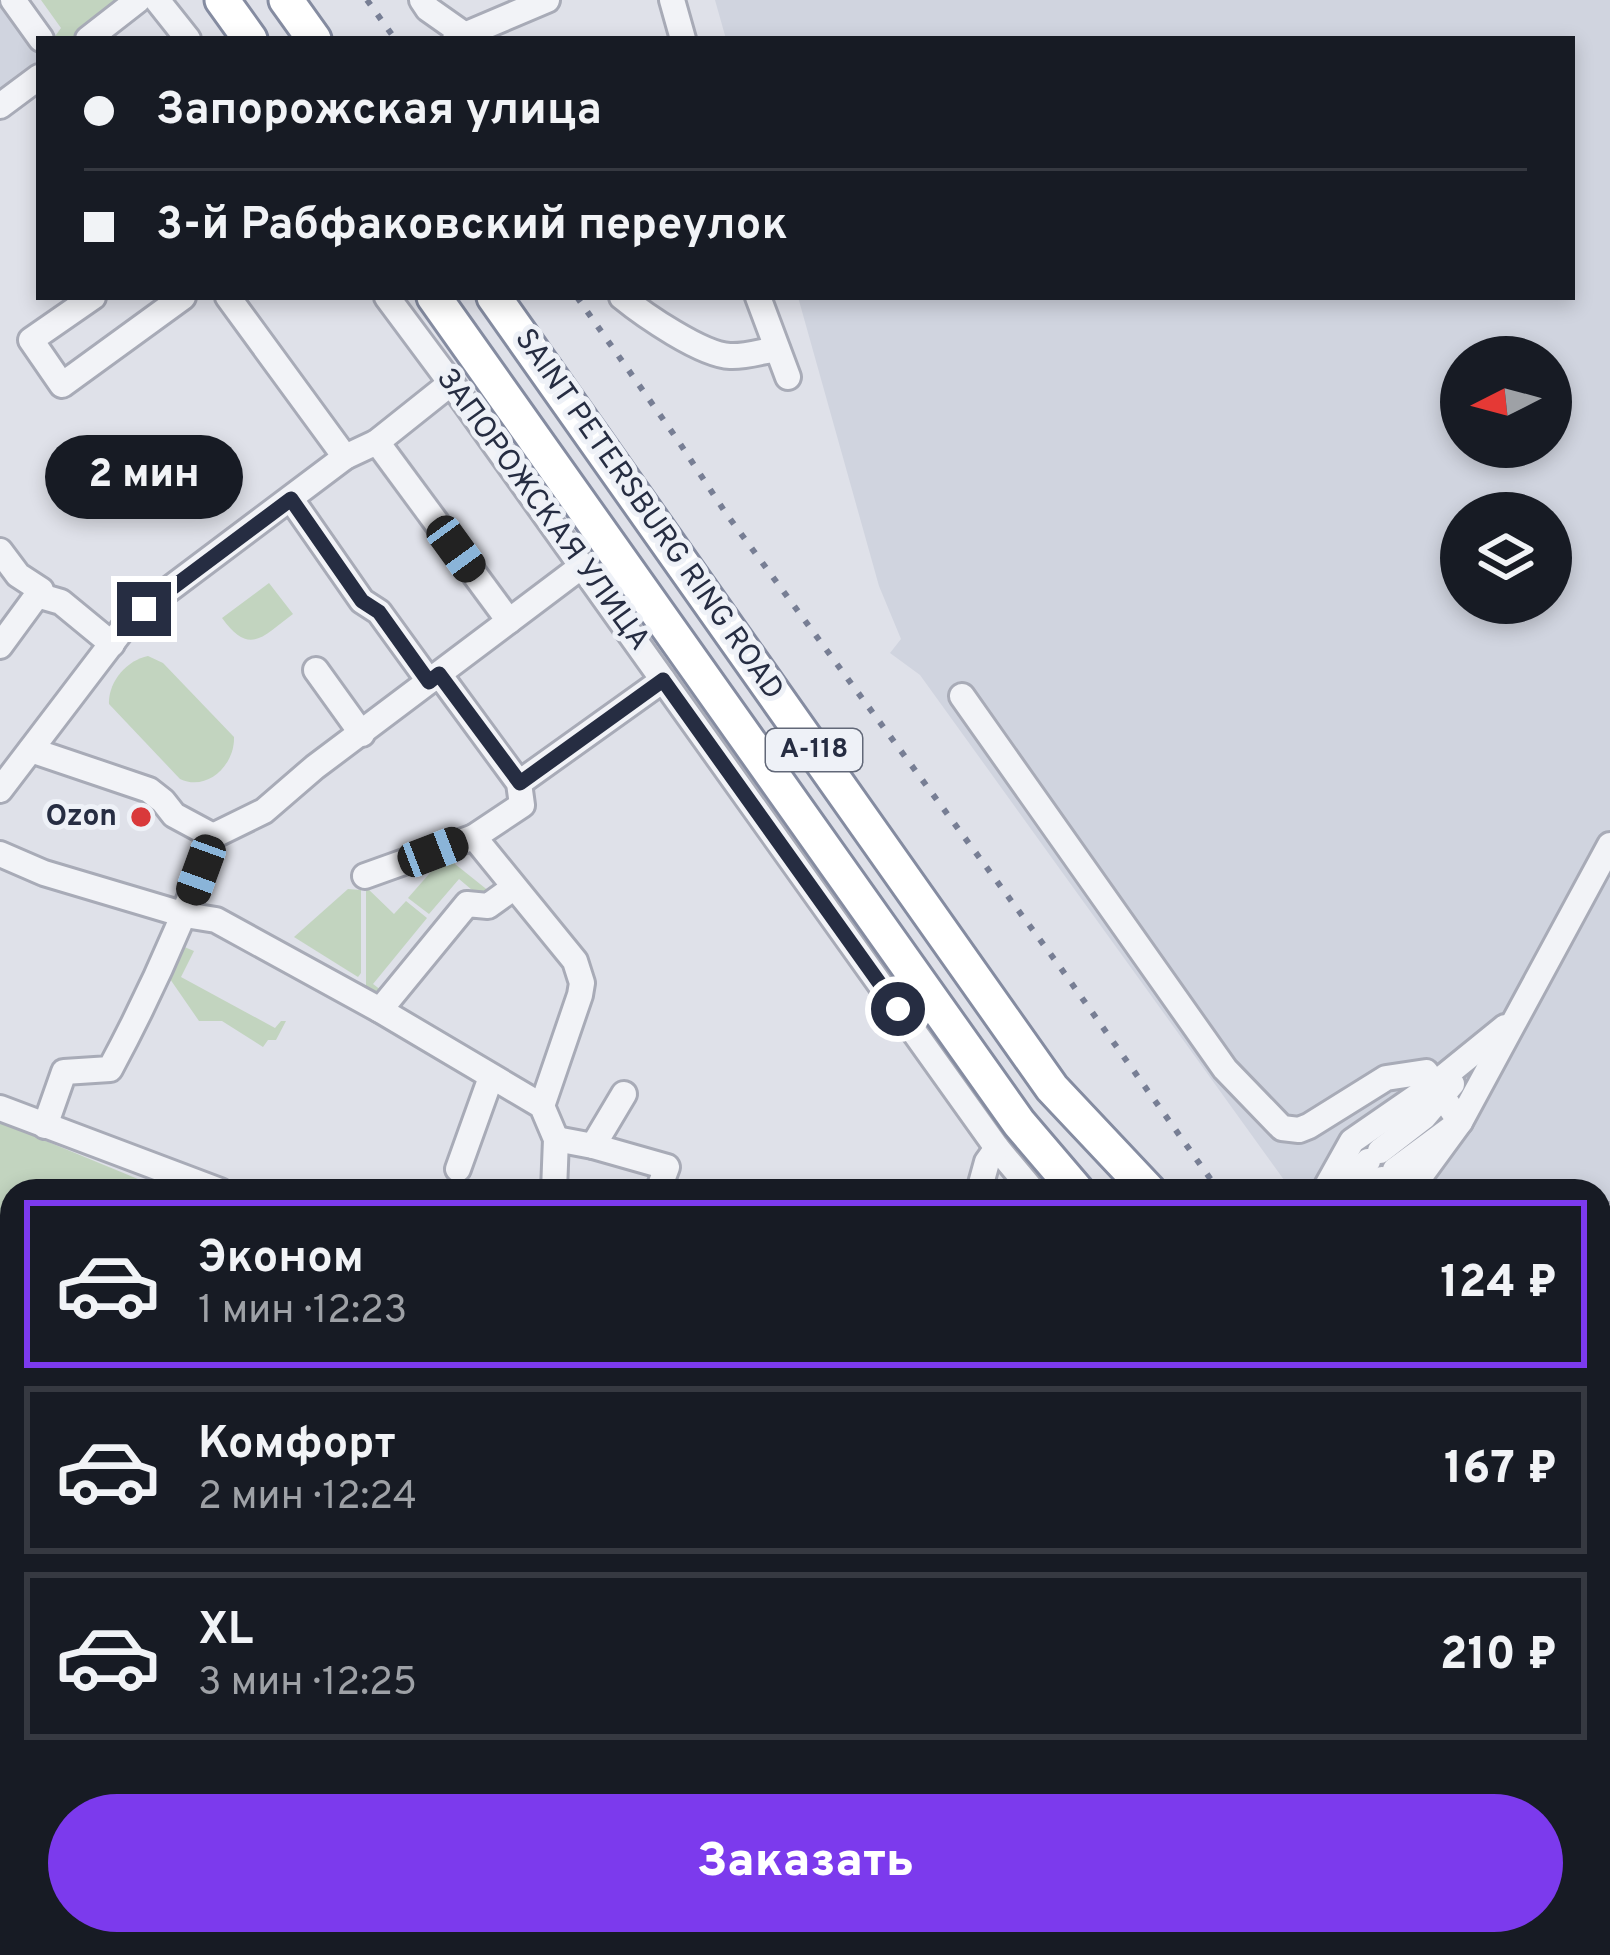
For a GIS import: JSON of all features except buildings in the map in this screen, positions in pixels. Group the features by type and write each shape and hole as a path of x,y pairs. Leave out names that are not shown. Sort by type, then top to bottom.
{"highway":[{"path":"222,0 248,36"},
{"path":"286,0 312,36"},
{"name":"SAINT PETERSBURG RING ROAD","path":"436,300 1019,1123 1067,1179"},
{"name":"SAINT PETERSBURG RING ROAD","path":"496,300 1052,1088 1138,1179"}],"street":[{"path":"14,0 39,36"},
{"path":"92,36 138,0"},
{"path":"157,0 186,36"},
{"path":"422,0 459,36"},
{"path":"462,36 547,0"},
{"path":"672,0 682,36"},
{"path":"0,106 36,78"},
{"path":"89,300 31,340 62,385 179,300"},
{"path":"230,300 345,457"},
{"name":"ЗАПОРОЖСКАЯ УЛИЦА","path":"389,300 1023,1179"},
{"path":"626,300 695,344 728,356 777,350"},
{"path":"759,300 788,377"},
{"path":"0,790 131,618 345,457 377,442 451,382"},
{"path":"377,442 509,621"},
{"path":"291,499 362,601 379,612 520,783 522,805 474,837 365,875"},
{"path":"0,551 18,575 41,590 0,646"},
{"path":"177,1179 117,1162 21,1120 64,1072 110,1069 148,999 213,836 264,811 315,766 582,566"},
{"path":"38,595 61,602 112,644"},
{"path":"316,670 362,734"},
{"path":"520,783 663,680"},
{"path":"962,695 1225,1069 1282,1128 1309,1126 1385,1078 1426,1072 1460,1122"},
{"path":"32,750 149,790 175,815 213,836"},
{"path":"474,837 574,961 582,983 542,1106"},
{"path":"1381,1174 1460,1122 1610,845"},
{"path":"0,854 41,872 216,920 380,1010 542,1106 556,1138 554,1179"},
{"path":"380,1010 467,904 488,906 513,888"},
{"path":"1331,1179 1352,1141 1440,1089 1516,1018"},
{"path":"458,1169 491,1076"},
{"path":"1381,1174 1440,1089"},
{"path":"593,1146 625,1094"},
{"path":"556,1138 667,1167 662,1179"},
{"path":"982,1179 998,1148"}],"shaded area":[{"path":"0,0 7,0 36,40 36,66 0,93"},
{"path":"715,0 1610,0 1610,1179 1283,1179 920,675 890,653 901,639 879,586 799,300 1575,300 1575,36 725,36"}],"green space":[{"path":"41,0 125,0 78,36 55,36 61,28"},
{"path":"269,583 293,614 257,639 241,637 222,618"},
{"path":"148,656 163,663 234,737 230,757 209,779 180,779 109,704 120,673"},
{"path":"450,860 490,892 484,900 459,879 429,914 408,898 436,866"},
{"path":"366,887 394,914 406,901 427,918 373,984 381,990 379,997 366,994"},
{"path":"348,889 361,890 358,977 294,937"},
{"path":"182,946 194,951 181,977 275,1028 286,1021 276,1040 268,1040 263,1047 222,1021 199,1021 170,979"},
{"path":"0,1122 138,1179 0,1179"}],"railway":[{"path":"367,0 393,36"},
{"path":"579,300 725,512 1210,1179"}],"place":[{"name":"Ozon","path":"141,817"}],"route":[{"path":"144,609 291,499 362,601 379,612 429,682 439,674 520,783 663,680 898,1009"}]}
